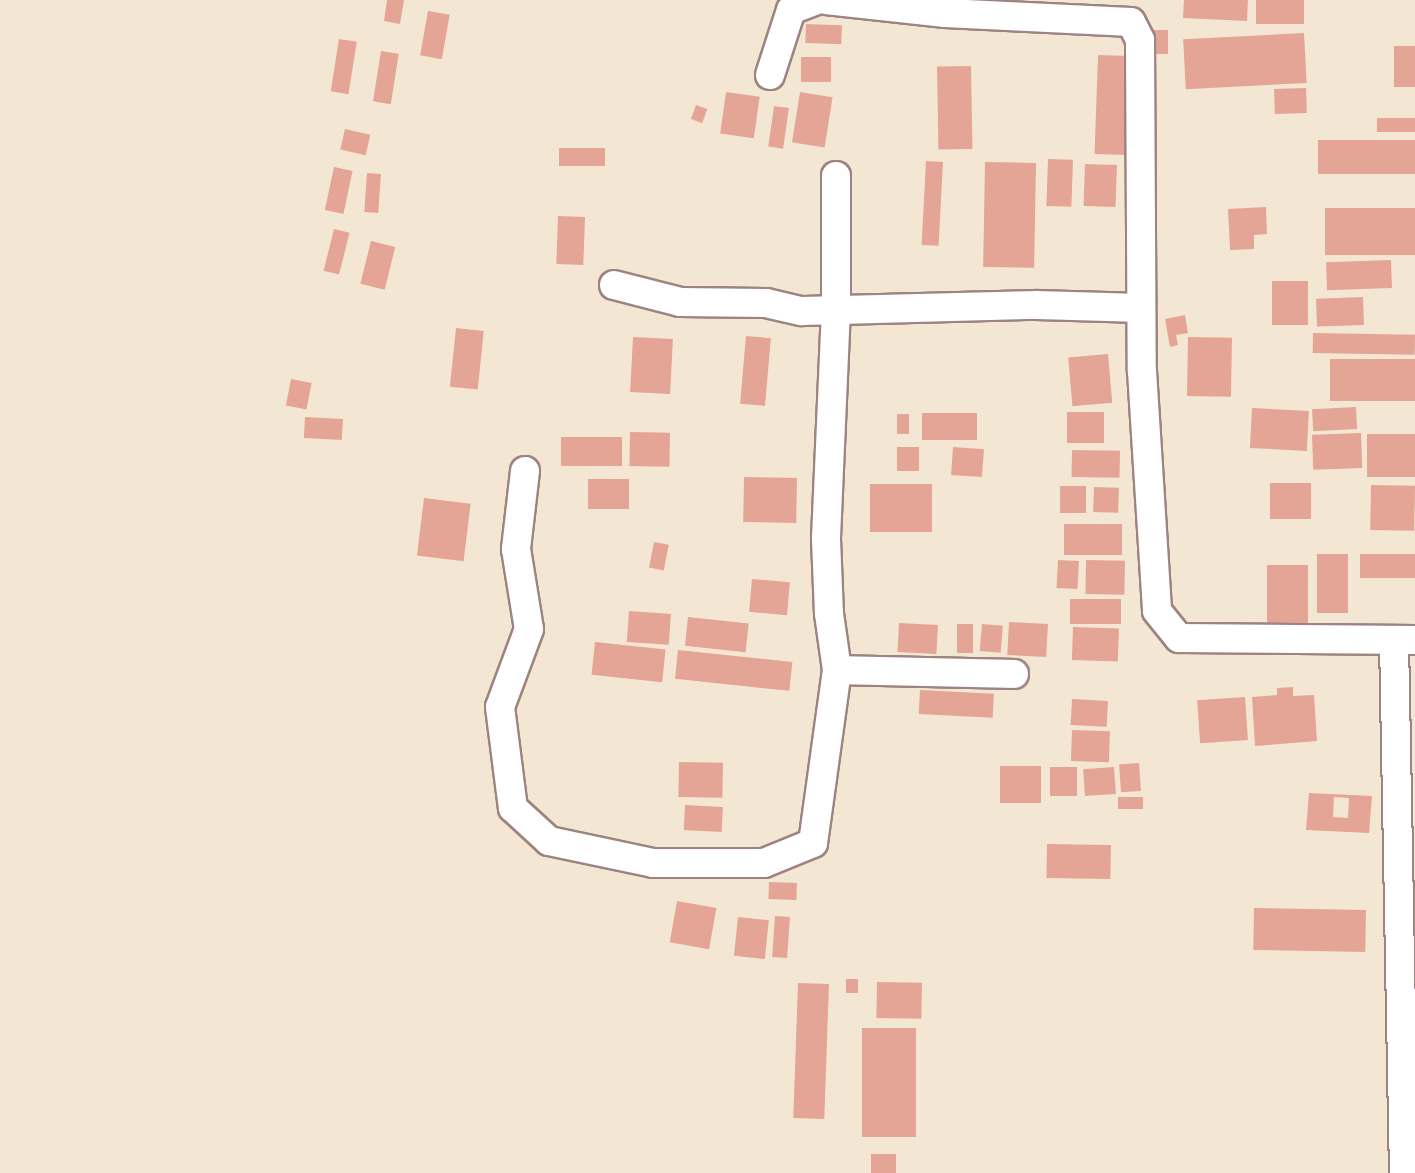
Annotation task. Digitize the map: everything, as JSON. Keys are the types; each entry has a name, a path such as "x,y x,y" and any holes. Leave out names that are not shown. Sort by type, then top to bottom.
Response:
{"street":[{"path":"770,75 791,10 817,0"},
{"path":"826,0 945,13 1131,22 1140,40 1141,308 1157,611 1179,638 1404,640 1404,1173"},
{"path":"525,471 516,549 529,629 500,707 513,808 549,841 653,863 764,863 813,843 837,670 829,614 826,538 836,312 836,176"},
{"path":"614,285 680,302 766,303 836,312 1036,305 1141,308"},
{"path":"837,670 1014,674"}],"building":[{"path":"387,0 404,0 400,24 384,21"},
{"path":"1184,0 1248,0 1247,21 1183,18"},
{"path":"1256,0 1304,0 1304,24 1256,24"},
{"path":"428,11 450,15 442,59 420,55"},
{"path":"806,24 842,25 841,44 805,43"},
{"path":"1152,30 1168,30 1168,54 1152,54"},
{"path":"1304,33 1307,83 1186,89 1183,39"},
{"path":"339,39 357,42 348,94 331,91"},
{"path":"1394,46 1415,46 1415,87 1394,87"},
{"path":"381,51 399,54 391,104 373,101"},
{"path":"1098,55 1130,56 1127,155 1095,154"},
{"path":"801,57 831,57 831,82 801,82"},
{"path":"971,66 972,149 938,150 937,67"},
{"path":"1306,88 1307,113 1275,114 1274,89"},
{"path":"726,92 760,97 754,138 720,134"},
{"path":"800,92 833,97 825,148 792,142"},
{"path":"696,105 707,109 702,123 691,119"},
{"path":"774,106 789,108 783,149 768,147"},
{"path":"1377,118 1415,118 1415,132 1377,132"},
{"path":"345,129 370,135 366,155 340,149"},
{"path":"1318,140 1415,140 1415,174 1318,174"},
{"path":"559,148 605,148 605,166 559,166"},
{"path":"1048,159 1073,160 1071,207 1046,206"},
{"path":"926,161 943,162 939,246 922,245"},
{"path":"985,162 1036,163 1034,268 983,267"},
{"path":"1085,164 1117,165 1116,207 1084,206"},
{"path":"334,167 353,171 343,214 325,210"},
{"path":"367,173 381,174 378,213 364,212"},
{"path":"1266,207 1267,234 1254,235 1254,249 1230,250 1228,209"},
{"path":"1325,208 1415,208 1415,255 1325,255"},
{"path":"558,216 585,217 583,265 556,264"},
{"path":"334,229 350,233 339,275 324,271"},
{"path":"371,241 395,247 385,290 360,284"},
{"path":"1391,260 1392,288 1327,290 1326,262"},
{"path":"1272,281 1308,281 1308,325 1272,325"},
{"path":"1363,297 1364,325 1317,327 1316,299"},
{"path":"1185,315 1188,333 1176,335 1178,345 1170,347 1165,319"},
{"path":"456,328 484,331 478,390 450,387"},
{"path":"1313,333 1415,335 1415,355 1313,353"},
{"path":"746,336 771,338 765,406 740,404"},
{"path":"633,337 673,339 670,394 630,392"},
{"path":"1188,337 1232,338 1231,397 1187,396"},
{"path":"1108,354 1112,403 1072,406 1068,357"},
{"path":"1330,359 1415,359 1415,401 1330,401"},
{"path":"291,379 312,383 306,410 286,406"},
{"path":"1356,407 1357,429 1313,431 1312,409"},
{"path":"1252,408 1309,411 1307,451 1250,448"},
{"path":"1067,412 1104,412 1104,443 1067,443"},
{"path":"922,413 977,413 977,440 922,440"},
{"path":"897,414 909,414 909,434 897,434"},
{"path":"305,417 343,419 342,440 304,438"},
{"path":"630,432 670,433 669,467 629,466"},
{"path":"1361,433 1362,468 1313,470 1312,435"},
{"path":"1367,434 1415,434 1415,477 1367,477"},
{"path":"561,437 622,437 622,466 561,466"},
{"path":"897,447 919,447 919,471 897,471"},
{"path":"953,447 984,449 982,477 951,475"},
{"path":"1072,450 1120,451 1120,478 1072,477"},
{"path":"744,477 797,478 796,523 743,522"},
{"path":"588,479 629,479 629,509 588,509"},
{"path":"1270,483 1311,483 1311,519 1270,519"},
{"path":"870,484 932,484 932,532 870,532"},
{"path":"1371,485 1415,486 1414,531 1370,530"},
{"path":"1060,486 1086,486 1086,513 1060,513"},
{"path":"1094,487 1119,488 1118,513 1093,512"},
{"path":"424,498 471,504 464,561 417,556"},
{"path":"1064,524 1122,524 1122,555 1064,555"},
{"path":"654,542 669,545 664,570 649,568"},
{"path":"1317,554 1348,554 1348,613 1317,613"},
{"path":"1360,554 1415,554 1415,578 1360,578"},
{"path":"1058,560 1079,561 1078,589 1057,588"},
{"path":"1086,560 1125,561 1124,595 1085,594"},
{"path":"1267,565 1308,565 1308,633 1267,633"},
{"path":"752,579 790,582 787,615 749,612"},
{"path":"1070,599 1121,599 1121,624 1070,624"},
{"path":"629,611 671,614 669,645 627,642"},
{"path":"688,617 749,623 746,652 685,646"},
{"path":"1009,622 1048,624 1046,657 1007,655"},
{"path":"899,623 938,625 936,654 897,652"},
{"path":"957,624 973,624 973,653 957,653"},
{"path":"982,624 1003,626 1001,653 980,651"},
{"path":"1073,627 1119,629 1118,662 1072,660"},
{"path":"595,642 666,649 662,682 592,675"},
{"path":"678,650 792,662 789,691 675,679"},
{"path":"1293,687 1293,696 1314,695 1317,741 1255,746 1252,697 1277,695 1277,688"},
{"path":"920,690 994,694 993,718 919,714"},
{"path":"1245,697 1248,740 1200,743 1197,700"},
{"path":"1072,699 1108,701 1107,727 1071,725"},
{"path":"1072,730 1110,731 1109,762 1071,761"},
{"path":"679,762 723,763 722,798 678,797"},
{"path":"1139,763 1141,791 1121,792 1119,764"},
{"path":"1000,766 1041,766 1041,803 1000,803"},
{"path":"1050,767 1077,767 1077,796 1050,796"},
{"path":"1114,767 1116,794 1085,796 1083,769"},
{"path":"1309,793 1372,796 1369,833 1306,830","holes":["1334,797 1349,798 1348,818 1333,817"]},
{"path":"1118,797 1143,797 1143,809 1118,809"},
{"path":"685,805 723,807 722,832 684,830"},
{"path":"1047,844 1111,845 1110,879 1046,878"},
{"path":"769,882 797,883 796,900 768,899"},
{"path":"677,901 716,908 709,949 670,942"},
{"path":"1254,908 1366,910 1365,952 1253,950"},
{"path":"775,916 790,917 787,958 772,957"},
{"path":"738,917 769,920 765,959 734,956"},
{"path":"846,979 858,979 858,993 846,993"},
{"path":"877,982 922,983 921,1019 876,1018"},
{"path":"798,983 829,984 824,1119 793,1118"},
{"path":"862,1028 916,1028 916,1137 862,1137"},
{"path":"871,1154 896,1154 896,1173 871,1173"}]}
